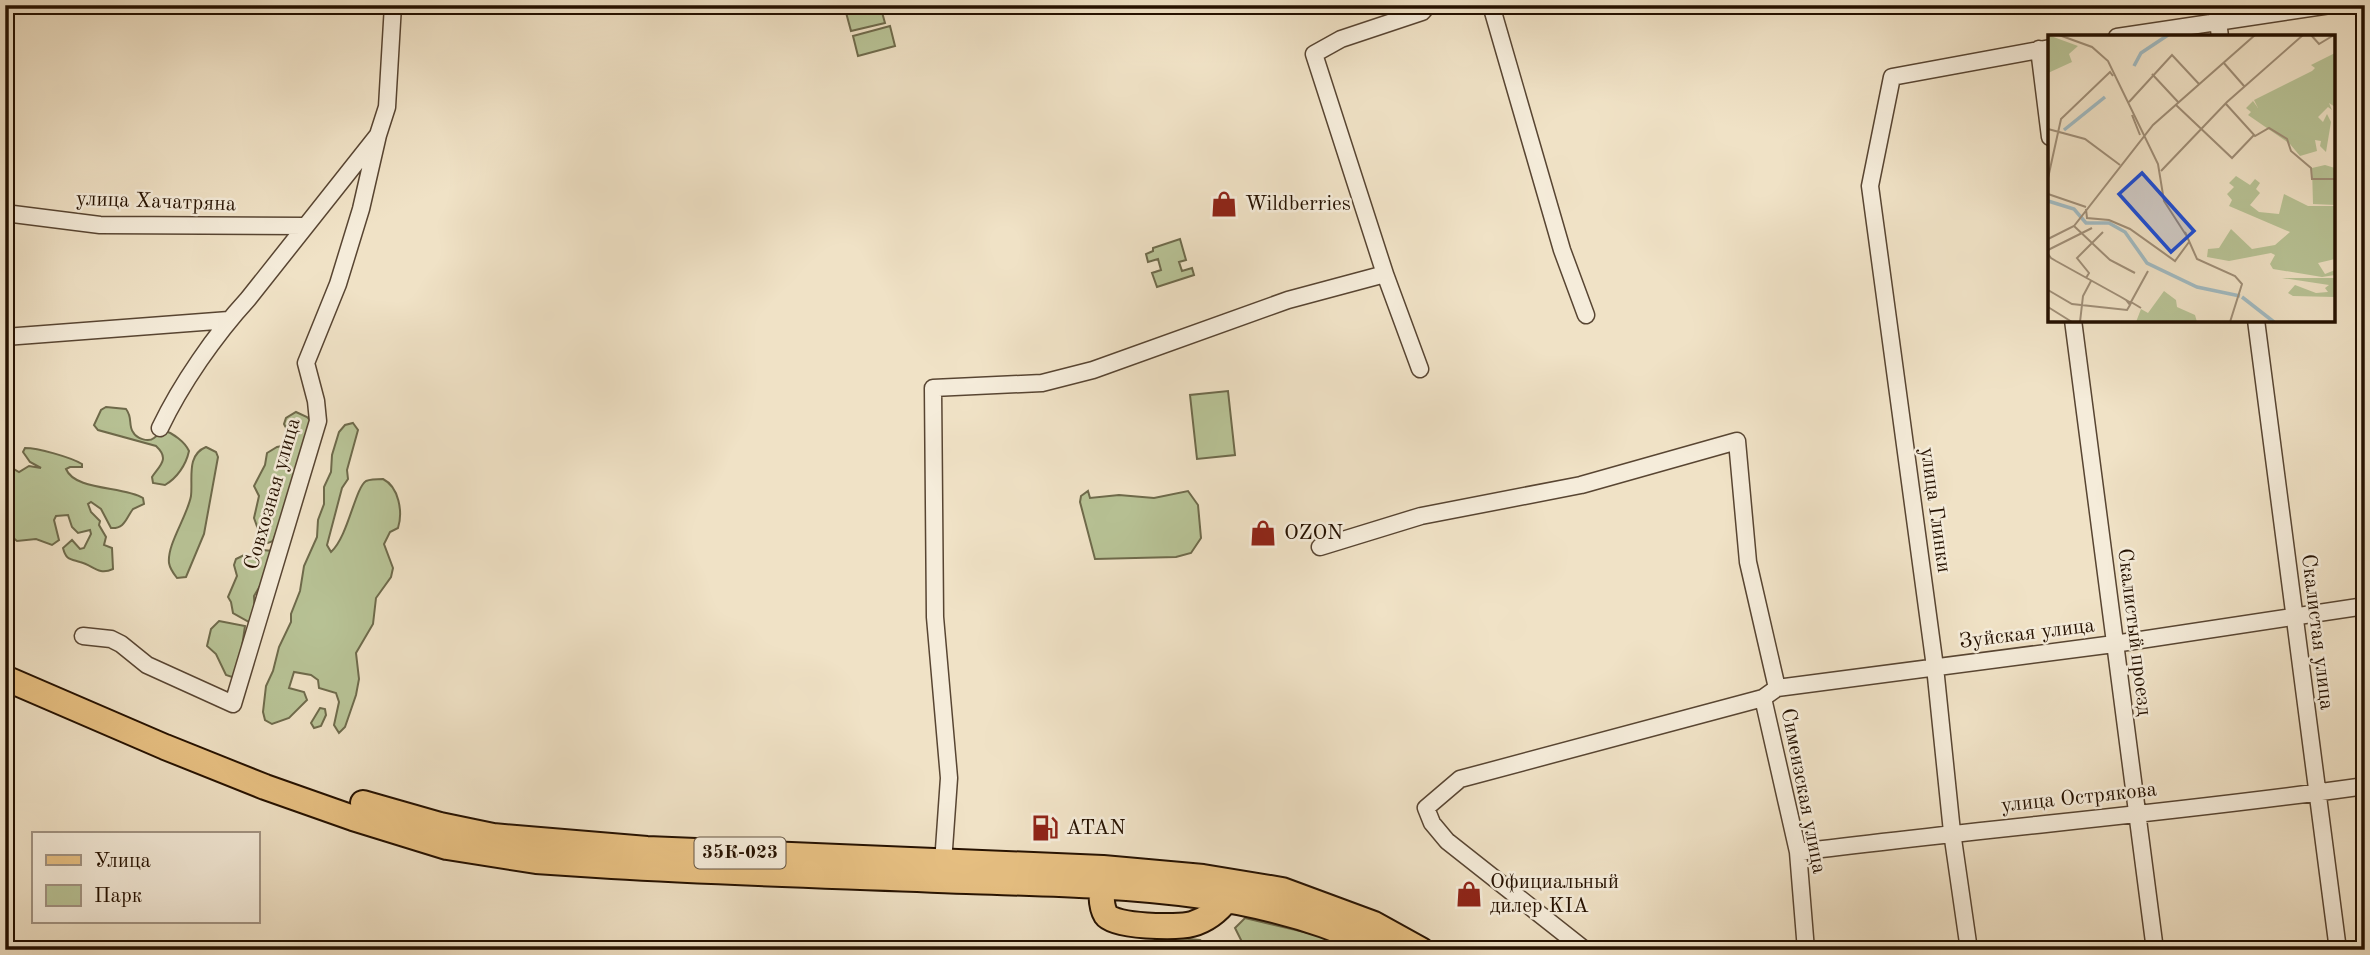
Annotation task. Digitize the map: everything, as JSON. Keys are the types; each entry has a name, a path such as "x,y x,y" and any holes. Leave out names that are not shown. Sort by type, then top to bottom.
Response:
{"main road":[{"name":"35К-023","path":"5,678 265,787 447,847 536,861 612,866 1203,877 1282,890 1374,924 1421,950"},
{"name":"35К-023","path":"66,703 173,733 363,803 428,822 493,836 647,849 943,863 1102,877 1227,899 1317,921 1382,950"},
{"path":"1102,877 1103,908 1106,915 1119,923 1178,927 1192,924 1220,909 1227,899"}],"street":[{"name":"Совхозная улица","path":"83,636 111,639 147,664 233,704 318,421 306,363 338,284 361,209 387,107 393,5"},
{"path":"1420,369 1385,274 1314,54 1341,39 1422,12 1428,5"},
{"path":"1491,5 1562,250 1587,315"},
{"path":"2130,35 2330,5"},
{"path":"2044,48 2048,107"},
{"name":"улица Глинки","path":"1969,950 1952,832 1935,667 1870,186 1892,77 2044,48"},
{"name":"Совхозная улица","path":"160,428 171,405 229,320 378,135"},
{"name":"улица Хачатряна","path":"5,213 100,225 305,226"},
{"path":"943,863 948,779 935,617 933,388 1042,383 1093,370 1288,300 1385,274"},
{"path":"5,337 229,320"},
{"name":"Скалистый проезд","path":"2073,322 2155,950"},
{"name":"Скалистая улица","path":"2256,322 2338,950"},
{"name":"Симеизская улица","path":"1320,547 1421,516 1581,485 1737,441 1748,562 1777,688 1763,698 1798,852 1806,950"},
{"name":"Зуйская улица","path":"1777,688 2114,644 2365,606"},
{"path":"1585,950 1447,841 1432,823 1426,808 1460,779 1763,698"},
{"name":"улица Острякова","path":"1798,852 2365,786"}],"green space":[{"path":"844,5 880,5 885,23 851,31"},
{"path":"890,26 895,46 858,56 853,36"},
{"path":"1180,239 1186,260 1179,262 1182,271 1192,268 1194,275 1157,287 1152,273 1161,270 1158,259 1148,262 1146,254 1153,251 1153,248"},
{"path":"1228,391 1235,455 1197,459 1190,395"},
{"path":"106,407 126,409 132,429 139,438 151,439 163,430 185,444 189,451 188,456 173,479 165,485 153,483 152,477 163,458 156,446 98,430 94,425 101,410"},
{"path":"296,412 315,425 273,541 268,543 262,540 254,518 259,496 254,486 265,465 267,453 288,445 290,437 284,424 286,418"},
{"path":"353,423 358,430 347,470 348,479 342,488 327,545 331,552 337,545 362,485 368,480 383,479 393,488 400,508 398,528 390,532 384,544 393,568 391,577 376,598 373,624 356,653 359,679 345,727 339,733 334,725 339,702 336,693 319,688 318,680 311,675 294,672 289,688 304,692 307,700 289,718 272,724 265,720 263,712 266,686 291,622 304,566 317,537 318,520 324,504 324,487 331,472 332,455 339,432 345,425"},
{"path":"206,447 216,452 218,457 204,534 186,577 177,578 170,567 169,556 191,496 193,462"},
{"path":"25,448 54,453 82,464 82,467 66,469 79,481 143,498 144,504 133,509 125,522 116,528 111,528 101,509 91,502 88,504 91,512 100,521 99,525 106,537 104,545 112,548 113,569 99,571 67,557 63,548 72,540 80,549 84,548 91,534 90,530 78,533 72,527 68,515 56,516 54,520 59,540 52,545 36,539 17,541 5,531 5,464 19,472 29,466 41,468 30,462 23,452"},
{"path":"1088,491 1090,498 1119,495 1154,498 1188,491 1198,505 1201,538 1191,553 1176,557 1095,559 1080,502 1081,496"},
{"path":"262,550 273,551 263,581 254,596 255,623 233,613 228,597 237,576 234,565 236,559 246,554 252,556"},
{"path":"219,621 245,626 238,675 232,677 226,675 216,654 207,646 211,629"},
{"path":"320,708 325,709 326,715 321,726 314,728 311,723"},
{"path":"1245,918 1317,935 1356,950 1246,950 1235,928"},
{"path":"1155,936 1200,940 1214,950 1154,950"}],"place":[{"name":"Wildberries","path":"1224,204"},
{"name":"OZON","path":"1263,533"},
{"name":"ATAN","path":"1045,828"},
{"name":"Официальный дилер KIA","path":"1469,894"}]}
